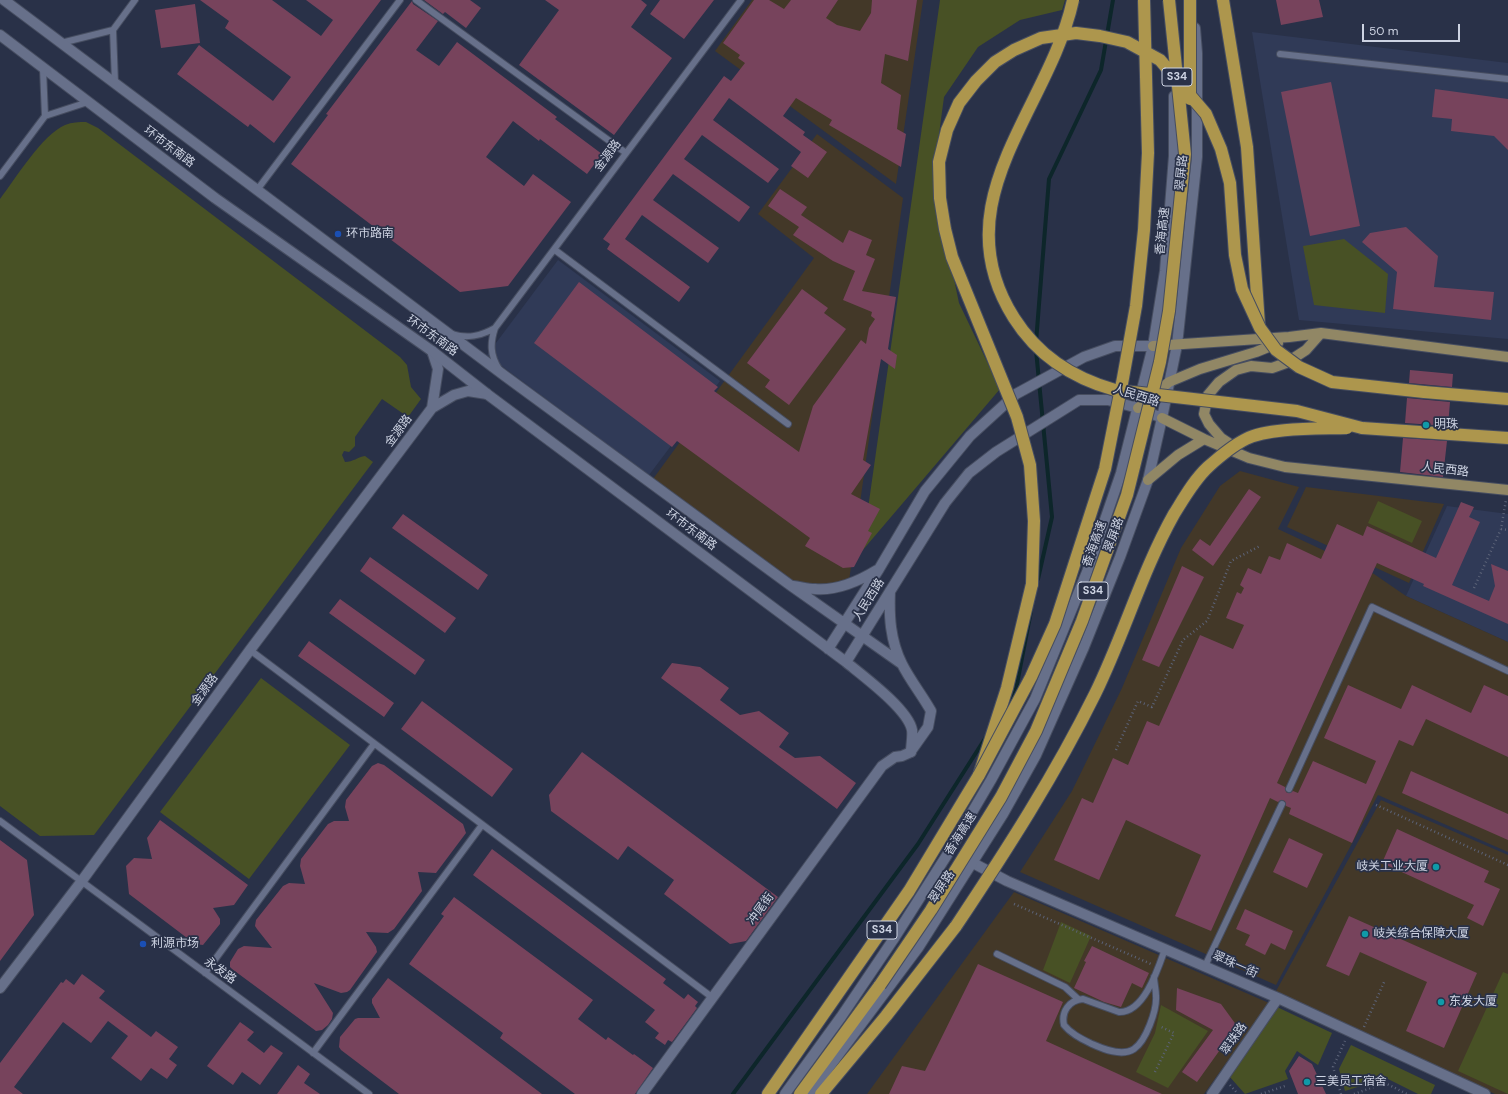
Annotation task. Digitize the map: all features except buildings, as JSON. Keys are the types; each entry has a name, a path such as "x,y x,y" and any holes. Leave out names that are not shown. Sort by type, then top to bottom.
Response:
{"highway":[{"path":"1073,0 1058,48 1008,151 998,178 991,207 988,236 989,258 995,280 1008,309 1020,328 1032,344 1051,361 1092,384 1115,390 1297,411 1362,428"},
{"name":"香海高速","path":"768,1094 909,891 979,775 1032,677 1054,624 1105,469 1136,306 1144,230 1148,153 1144,0"},
{"name":"香海高速","path":"800,1094 885,979 931,910 997,804 1036,731 1061,672 1108,550 1127,495 1160,362 1169,311 1185,154 1170,0"},
{"path":"1185,154 1191,87 1190,0"},
{"path":"1223,0 1247,147 1260,328"},
{"path":"979,775 1007,688 1032,584 1034,521 1030,465 1017,417 952,257 945,229 940,198 939,162 947,130 959,103 976,81 995,62 1014,50 1041,38 1076,33 1100,36 1127,42 1160,60 1206,114 1221,149 1230,183 1235,255 1242,289 1260,328 1276,350 1299,367 1332,382 1508,399"},
{"path":"821,1094 886,1016 956,926 1008,848 1053,775 1096,693 1159,541 1181,503 1207,468 1246,439 1273,432 1307,429 1362,428 1508,438"}],"main road":[{"name":"环市东南路","path":"4,0 505,376 790,585 902,664"},
{"name":"翠屏路","path":"785,1094 893,940 947,855 991,780 1035,699 1087,572 1121,473 1138,408 1153,346 1165,271 1174,156 1174,43 1170,0"},
{"name":"翠屏路","path":"809,1094 918,948 1003,814 1036,755 1084,647 1120,557 1148,480 1176,345 1197,157 1197,53 1193,0"},
{"name":"环市东南路","path":"0,35 215,198 432,351 487,394 846,662 896,705 906,716 912,730 911,752"},
{"name":"人民西路","path":"828,649 879,570 925,491 970,436 1016,394 1084,357 1115,346 1176,345 1289,337 1321,333 1508,357"},
{"path":"1249,458 1221,438 1208,424 1204,414 1208,395 1219,382 1236,370 1251,366 1272,368 1286,363 1306,350 1321,333"},
{"path":"1138,408 1169,382 1200,369 1276,344 1289,337"},
{"path":"432,351 438,369 432,408"},
{"path":"432,408 454,395 468,391 487,394"},
{"name":"人民西路","path":"846,662 945,503 969,473 996,452 1079,400 1108,400 1138,408 1249,458 1285,467 1508,490"},
{"name":"金源路","path":"0,988 81,882 250,650 432,408"},
{"path":"1148,480 1178,455 1204,439"},
{"path":"790,585 816,590 841,587 861,580 879,570"},
{"path":"890,591 889,613 895,648 902,664 931,711 928,727 911,752"},
{"name":"冲尾街","path":"642,1094 882,766 892,759 911,752"},
{"name":"翠珠一街","path":"973,863 1007,881 1278,998 1485,1094"},
{"name":"翠珠路","path":"1212,1094 1278,998"}],"lane":[{"path":"115,83 113,30 135,0"},
{"path":"257,190 400,0"},
{"path":"416,0 626,153"},
{"name":"金源路","path":"495,328 741,0"},
{"path":"61,43 113,30"},
{"path":"1280,54 1508,79"},
{"path":"43,69 45,116"},
{"path":"0,176 45,116 88,102"},
{"path":"555,250 788,424"},
{"path":"446,332 472,337 495,328"},
{"path":"495,328 491,343 492,352 496,365 505,376"},
{"path":"1289,789 1372,607 1508,671"},
{"path":"250,650 713,998"},
{"path":"204,973 374,744"},
{"path":"1205,966 1282,804"},
{"name":"永发路","path":"0,821 369,1094"},
{"path":"313,1053 482,825"},
{"path":"997,954 1065,987 1078,999 1082,999 1119,1012 1124,1012 1129,1010 1142,998 1150,986 1165,949"},
{"path":"1078,999 1068,1005 1065,1010 1063,1019 1064,1025 1067,1029 1086,1041 1104,1049 1124,1052 1134,1049 1151,1022 1156,997 1154,977"}],"path":[{"path":"1474,588 1501,529 1508,490"},
{"path":"1501,529 1508,530"},
{"path":"1116,750 1138,701 1152,707 1183,640 1207,621 1231,561 1260,546"},
{"path":"1376,805 1508,865"},
{"path":"1014,904 1158,967"},
{"path":"1360,1036 1385,980"},
{"path":"1151,1022 1174,1033 1155,1072"},
{"path":"1342,1094 1333,1067 1350,1032"},
{"path":"1354,1094 1385,1083 1407,1094"},
{"path":"1261,1094 1285,1086"}],"shaded area":[{"path":"752,0 923,0 896,184 715,51"},
{"path":"1252,32 1508,63 1508,339 1299,320"},
{"path":"817,134 903,198 849,581 800,588 653,479 814,258 758,214"},
{"path":"558,260 720,381 649,475 487,355"},
{"path":"1240,471 1299,487 1278,529 1374,574 1406,596 1508,642 1508,852 1378,795 1276,985 1020,872 1072,791 1122,688 1181,548 1220,486"},
{"path":"1306,487 1444,504 1409,583 1287,527"},
{"path":"1447,506 1508,514 1508,642 1406,596"},
{"path":"1381,800 1508,855 1508,1094 1495,1094 1275,993"},
{"path":"1014,892 1269,1003 1204,1094 867,1094"}],"green space":[{"path":"940,0 1065,0 1062,10 1020,20 978,47 944,97 933,179 959,303 1000,389 862,551"},
{"path":"86,122 98,128 400,357 407,365 411,387 421,399 408,417 382,399 355,437 355,446 349,452 344,451 342,455 345,462 365,456 373,462 94,835 40,836 0,806 0,199 30,158 47,138 56,130 65,125"},
{"path":"1344,239 1388,274 1385,313 1314,305 1303,246"},
{"path":"1378,501 1422,521 1412,543 1368,523"},
{"path":"261,678 350,745 249,879 160,812"},
{"path":"1061,922 1091,936 1070,983 1043,970"},
{"path":"1503,972 1508,974 1508,1094 1458,1071"},
{"path":"1161,1005 1208,1031 1168,1088 1136,1072 1155,1033"},
{"path":"1277,1007 1332,1033 1318,1065 1297,1051 1285,1071 1288,1079 1245,1094 1229,1076"},
{"path":"1351,1045 1435,1085 1431,1094 1418,1094 1386,1078 1345,1091 1339,1069"}],"waterway":[{"path":"1036,342 1049,179 1101,70 1113,0"},
{"path":"1036,350 1052,517 1038,579"},
{"path":"1007,704 1016,689 1031,611"},
{"path":"733,1094 918,844 986,737"}],"place":[{"name":"环市路南","path":"338,234"},
{"name":"明珠","path":"1426,425"},
{"name":"岐关工业大厦","path":"1436,867"},
{"name":"岐关综合保障大厦","path":"1365,934"},
{"name":"利源市场","path":"143,944"},
{"name":"东发大厦","path":"1441,1002"},
{"name":"三美员工宿舍","path":"1307,1082"}]}
